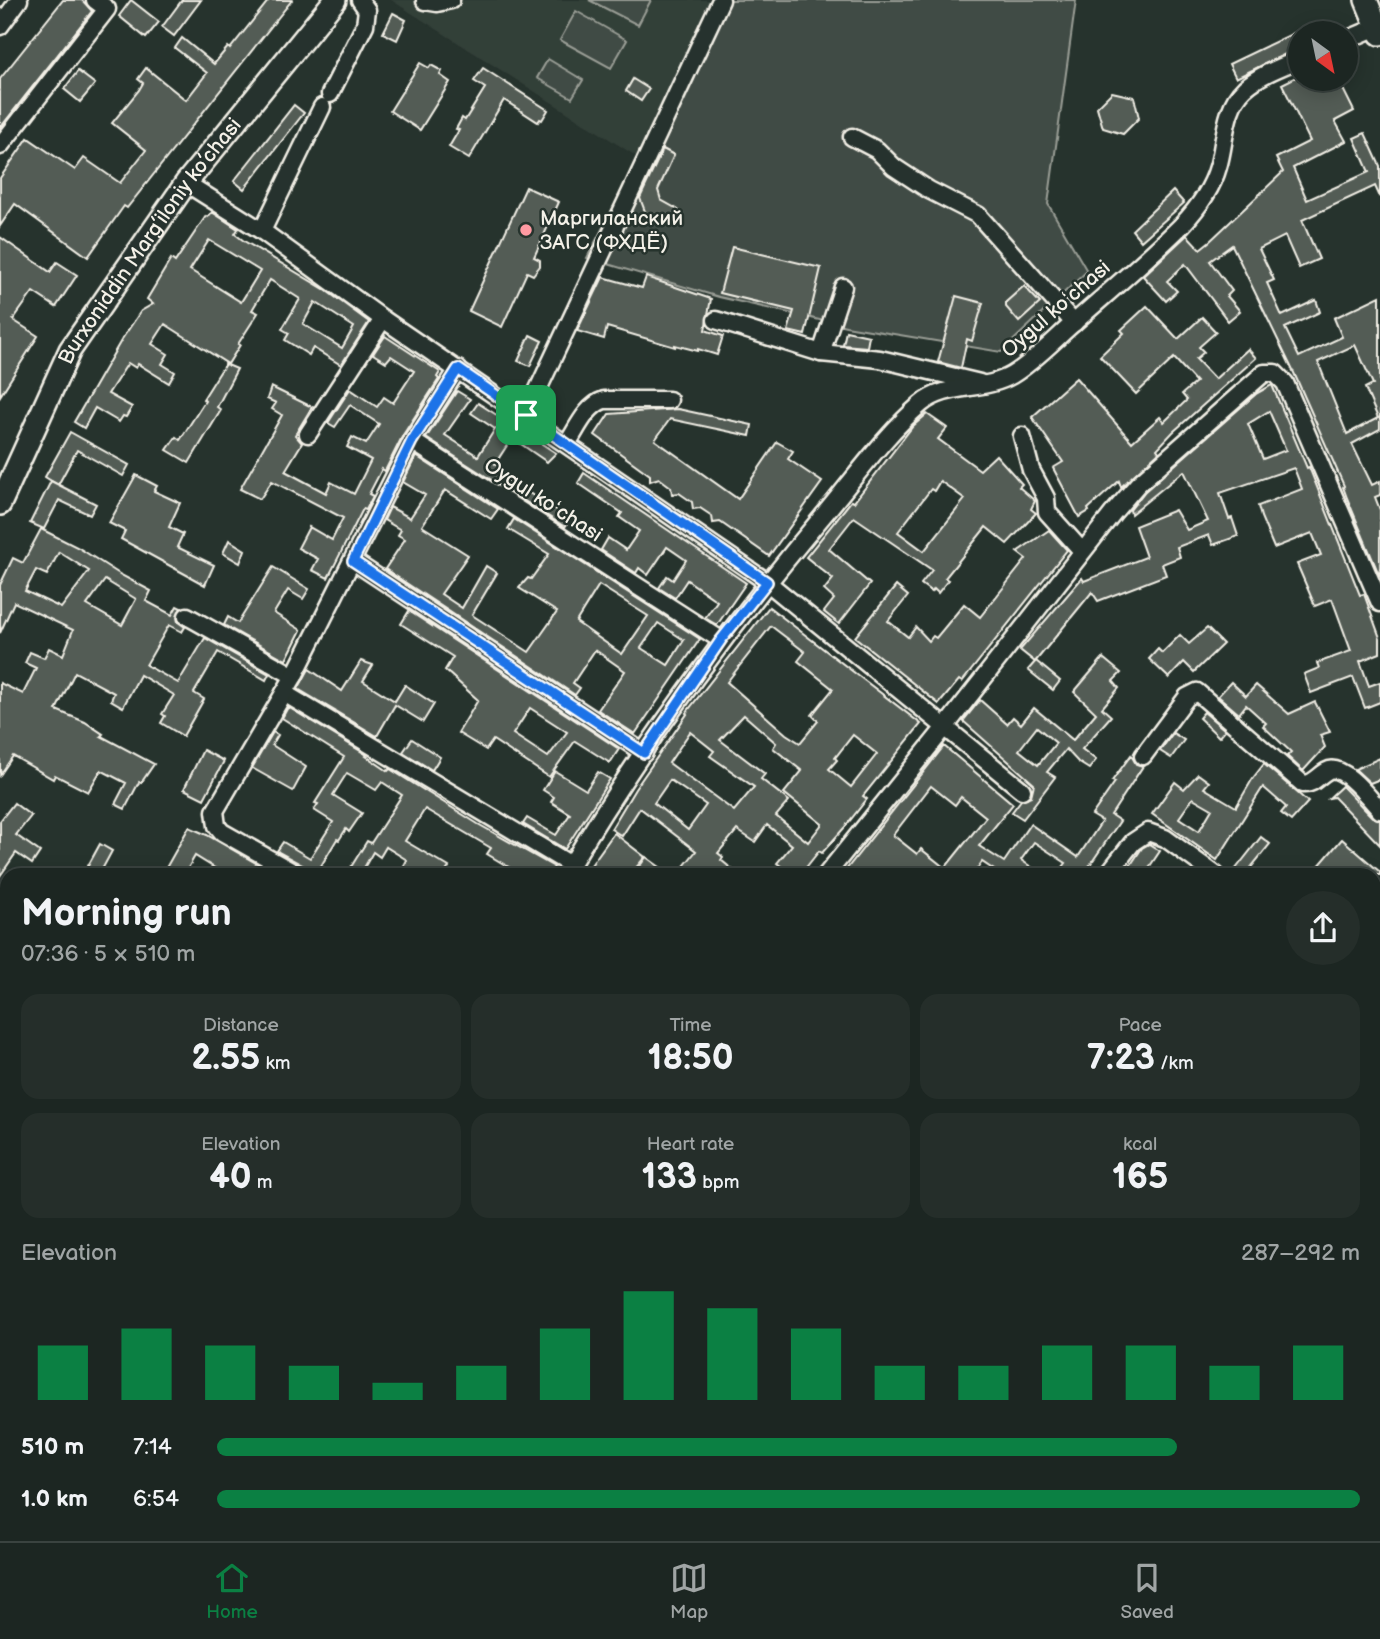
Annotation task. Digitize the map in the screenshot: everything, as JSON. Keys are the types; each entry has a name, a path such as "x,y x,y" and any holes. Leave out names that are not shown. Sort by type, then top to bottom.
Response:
{"main road":[{"name":"Burxoniddin Marg’iloniy ko’chasi","path":"0,504 70,350 186,183 335,0"},
{"path":"1366,0 1378,31"}],"street":[{"path":"0,26 19,0"},
{"path":"262,232 365,25 367,10 360,0"},
{"path":"425,1 437,3 451,0"},
{"path":"526,415 721,0"},
{"path":"0,146 105,3"},
{"path":"1358,37 1378,31"},
{"name":"Oygul koʻchasi","path":"569,868 721,640 900,425 931,397 946,391 989,385 1022,369 1160,247 1198,206 1218,169 1229,113 1244,89 1268,73 1288,64"},
{"path":"852,136 877,150 894,167 929,190 978,215 1074,323"},
{"path":"186,183 262,232 383,319 767,582 1022,790"},
{"path":"821,353 843,286"},
{"path":"309,434 383,319"},
{"path":"716,320 821,353 880,359 989,385"},
{"path":"925,368 935,380 931,397"},
{"path":"286,868 222,832 214,818 218,802 285,693 412,441 458,369"},
{"path":"832,868 1138,484 1257,377 1275,373 1284,383 1380,603"},
{"path":"567,444 592,406 598,402 669,400"},
{"path":"1022,436 1031,470 1046,498 1047,512 1082,551"},
{"name":"Oygul koʻchasi","path":"412,441 721,640"},
{"path":"353,561 644,753"},
{"path":"187,617 294,676"},
{"path":"1143,756 1187,697 1197,692 1303,784 1309,785 1328,770 1337,769 1348,776 1380,810"},
{"name":"Oygul koʻchasi","path":"285,693 565,868"},
{"path":"1113,868 1133,842 1147,832 1165,838 1206,868"}],"shaded area":[{"path":"391,0 715,0 639,158"},
{"path":"589,0 651,0 638,25"},
{"path":"715,0 1076,0 1048,204 1087,271 1001,352 846,326 719,297 587,258 639,158"},
{"path":"576,11 627,40 611,68 560,40"},
{"path":"548,59 583,80 572,98 537,78"}],"building":[{"path":"63,0 82,0 92,11 0,128 0,79"},
{"path":"131,0 159,22 146,38 119,16"},
{"path":"182,0 201,0 174,36 162,27"},
{"path":"269,0 292,0 127,208 124,206 88,257 15,204 0,226 0,178 28,138 75,170 84,158 120,183 146,150 112,123 139,90 143,83 138,79 146,68 186,100 207,73 175,48 182,38 214,64 228,47 230,49"},
{"path":"393,13 406,20 397,40 383,33"},
{"path":"1288,36 1288,53 1236,78 1229,64"},
{"path":"420,63 442,71 440,75 450,82 420,130 390,111"},
{"path":"483,68 548,110 538,122 504,100 469,159 449,147 459,130 456,129 462,118 465,120 485,88 474,81"},
{"path":"78,71 95,84 80,102 64,89"},
{"path":"633,79 649,89 641,101 626,91"},
{"path":"1288,81 1288,91 1344,91 1354,111 1335,121 1346,141 1293,168 1307,200 1369,172 1354,138 1365,133 1380,166 1380,197 1375,186 1302,220 1319,259 1299,268 1285,236 1259,249 1274,280 1267,283 1282,316 1316,300 1320,312 1285,328 1299,357 1342,337 1334,318 1380,296 1380,429 1352,444 1372,485 1380,481 1380,495 1375,497 1380,510 1380,577 1344,486 1294,373 1232,245 1210,261 1232,291 1227,296 1240,311 1228,321 1185,264 1167,281 1177,291 1166,301 1143,276 1187,235 1200,249 1210,241 1283,172 1276,158 1310,141 1282,84","holes":["1355,345 1373,384 1365,388 1378,418 1347,434 1318,362"]},
{"path":"1112,92 1134,97 1139,118 1123,134 1103,128 1097,107"},
{"path":"294,105 304,113 244,189 234,181"},
{"path":"663,149 674,155 658,190 661,200 681,213 681,220 672,226 646,214 640,198"},
{"name":"Маргиланский ЗАГС (ФХДЁ)","path":"526,187 559,202 534,257 540,260 540,266 533,275 527,272 502,327 469,311"},
{"path":"1173,191 1184,203 1141,241 1132,230"},
{"path":"212,212 238,229 235,234 244,241 324,289 369,322 341,365 313,348 309,355 285,340 289,333 282,329 300,299 270,280 252,310 258,313 228,364 165,324 152,344 168,354 162,364 175,372 169,383 138,364 136,368 128,363 108,394 132,407 126,417 123,416 119,422 95,408 84,428 74,422 122,339 141,311 153,304 147,299 171,259 175,262 206,216","holes":["209,240 260,271 241,302 190,270","315,302 354,327 342,348 303,324"]},
{"path":"0,237 50,272 57,262 77,275 56,307 33,292 13,320 38,336 0,396"},
{"path":"732,247 821,268 805,335 788,331 794,311 720,293"},
{"path":"603,277 642,288 646,277 711,299 705,330 723,336 717,355 698,349 675,347 607,327 604,339 577,331"},
{"path":"1024,286 1040,303 1019,322 1006,307 1006,302"},
{"path":"956,296 983,303 972,341 967,339 961,368 938,362"},
{"path":"1147,306 1178,339 1202,317 1216,332 1199,347 1204,352 1196,359 1215,379 1248,349 1256,358 1173,432 1157,449 1159,452 1121,487 1119,481 1088,509 1089,511 1079,517 1053,468 1063,462 1032,417 1076,378 1132,442 1160,417 1164,422 1187,400 1182,394 1196,382 1174,358 1136,394 1100,356 1124,333 1121,330"},
{"path":"846,331 869,336 867,347 843,345"},
{"path":"530,335 542,341 530,366 518,361"},
{"path":"385,336 440,372 437,377 439,379 403,435 385,471 382,469 369,494 373,496 366,510 363,509 328,578 312,570 318,559 298,548 309,527 332,540 343,518 272,481 260,499 240,489 282,415 272,409 276,403 267,399 271,387 312,407 295,435 302,443 285,471 326,493 331,482 354,494 371,460 347,447 352,437 366,444 379,424 350,405 335,427 328,423 350,389 377,407 384,397 393,403 414,371 391,356 386,362 373,354"},
{"path":"225,364 237,369 217,407 221,410 189,463 167,450 176,437 180,440"},
{"path":"1272,385 1307,468 1309,467 1360,595 1364,594 1380,638 1380,653 1360,661 1369,686 1380,682 1380,702 1365,708 1353,677 1311,693 1304,674 1319,668 1317,663 1351,651 1332,599 1315,606 1297,564 1321,555 1312,533 1274,548 1261,517 1258,506 1302,489 1294,468 1220,493 1238,536 1213,545 1209,535 1177,547 1180,557 1162,564 1166,575 1098,601 1092,592 1035,662 1020,650 1082,578 1084,581 1146,557 1135,526 1175,510 1187,530 1208,521 1184,471 1131,514 1130,510 1145,491 1256,394","holes":["1269,411 1286,450 1263,459 1248,424"]},
{"path":"457,391 470,399 445,435 478,456 495,429 471,413 478,403 556,453 547,462 512,438 495,464 502,469 498,474 570,518 565,527 426,438"},
{"path":"678,409 752,425 750,436 670,419 655,440 738,499 777,442 793,451 788,459 822,482 769,556 720,522 713,523 712,516 700,508 693,509 692,502 679,493 672,494 671,487 659,478 650,481 650,475 595,435 609,414"},
{"path":"927,414 947,428 938,439 980,470 996,455 1022,484 1019,487 1035,501 1031,509 1036,513 1007,544 986,527 945,578 948,580 938,593 921,584 932,570 854,517 829,549 870,584 839,624 824,612 834,599 824,590 833,579 806,557 851,501 854,502 913,426","holes":["940,481 965,499 924,551 898,532"]},
{"path":"70,432 129,465 123,476 77,450 58,485 45,477"},
{"path":"416,456 498,509 491,519 445,490 422,526 468,555 441,594 462,608 486,566 497,573 472,615 529,652 557,612 519,588 528,578 531,579 549,554 508,529 514,519 700,639 635,734 598,710 625,671 595,650 573,683 580,688 575,695 385,569 405,539 398,535 401,530 384,520 390,507 410,518 425,495 403,482","holes":["599,585 648,616 622,654 576,622","658,623 684,640 668,665 641,648"]},
{"path":"584,473 746,583 717,625 705,618 717,601 687,580 675,598 659,588 667,576 673,580 686,560 667,547 648,575 639,568 636,573 601,550 608,538 626,550 639,531 619,517 622,513 578,483"},
{"path":"136,475 157,486 154,491 180,503 169,527 183,534 177,547 214,565 205,585 121,539 125,531 109,523"},
{"path":"51,481 96,504 90,515 59,500 44,529 30,523"},
{"path":"41,529 79,548 151,591 146,601 172,615 177,606 181,608 177,617 178,622 185,627 182,632 169,625 146,665 178,683 205,638 269,674 266,680 218,652 194,693 204,699 183,736 161,723 165,716 162,714 174,695 140,675 123,707 111,700 114,693 75,672 56,710 85,722 103,734 101,736 154,764 141,783 139,782 125,809 115,804 126,783 101,770 88,792 55,775 53,779 13,756 0,775 0,683 23,694 36,668 25,663 30,652 44,658 49,648 63,655 73,630 14,602 0,633 0,585 13,558 23,563","holes":["59,552 89,571 61,608 25,591 36,570 47,575","105,580 136,599 122,625 87,605"]},
{"path":"1049,530 1067,550 962,682 959,680 939,704 855,637 896,586 908,596 888,621 908,637 916,627 929,641 933,636 936,638 964,604 980,617 1026,559 1017,552"},
{"path":"229,540 245,550 240,563 223,553"},
{"path":"273,567 309,589 303,599 288,590 274,613 301,630 286,660 224,625 228,617 238,623"},
{"path":"769,607 921,724 863,796 867,799 844,828 806,868 783,868 777,863 792,845 767,825 755,842 737,830 718,853 723,857 721,860 731,868 683,868 696,851 640,808 622,836 611,829 687,714","holes":["771,626 805,652 798,661 833,689 812,715 818,721 800,743 727,682","744,715 776,743 773,748 802,771 784,793 822,824 808,842 776,816 789,801 761,779 765,774 720,740","690,732 714,751 710,756 754,787 734,811 669,763","853,735 877,754 851,787 829,769","670,780 706,805 688,830 654,803"]},
{"path":"409,611 619,749 610,763 575,741 549,777 493,740 486,750 458,733 478,700 445,670 453,657 401,624","holes":["530,708 567,732 548,757 513,734"]},
{"path":"1207,628 1223,644 1194,672 1184,662 1169,678 1149,659 1158,649 1162,653 1180,635 1189,644"},
{"path":"1103,658 1121,673 1113,681 1119,688 1102,708 1111,716 1082,749 1096,760 1089,769 1066,749 1047,772 1055,777 1023,819 1012,812 1021,800 1031,796 1034,784 963,721 980,700 1007,724 1013,717 1021,724 1034,708 1073,740 1096,713 1074,692","holes":["1037,727 1056,743 1038,765 1019,750"]},
{"path":"361,661 373,665 363,681 395,701 405,685 434,704 423,722 395,705 377,736 298,689 309,669 342,691"},
{"path":"1036,661 1060,681 1053,690 1028,670"},
{"path":"1231,682 1246,696 1256,685 1289,714 1315,702 1330,732 1320,735 1325,747 1303,771 1287,756 1291,752 1263,726 1266,723 1246,705 1239,714 1218,696"},
{"path":"288,707 367,755 388,771 390,769 554,867 510,868 487,854 491,848 425,809 405,841 448,868 403,868 407,860 386,847 380,857 373,852 364,868 350,868 367,841 371,843 402,795 382,782 376,790 347,773 333,795 362,813 349,832 346,829 339,840 337,839 321,866 324,868 305,868 277,851 283,842 310,858 333,822 314,810 318,804 315,803 344,757 282,718"},
{"path":"1204,712 1225,730 1219,737 1199,718"},
{"path":"273,732 278,735 272,745 306,767 293,791 252,768"},
{"path":"1173,733 1184,740 1171,758 1160,751"},
{"path":"412,739 440,757 432,770 403,752"},
{"path":"944,746 1013,804 979,846 1004,862 1030,824 1078,857 1102,821 1092,815 1115,782 1112,781 1131,755 1136,764 1143,766 1111,815 1120,821 1088,868 1062,868 1066,863 1034,842 1021,860 1033,868 991,868 982,862 978,868 945,868 848,868","holes":["931,786 955,805 961,797 986,817 945,868 921,849 917,854 893,835"]},
{"path":"203,750 224,761 204,799 184,789"},
{"path":"1380,758 1380,779 1370,783 1355,769"},
{"path":"1264,764 1308,802 1291,821 1281,813 1286,807 1263,787 1217,860 1152,814 1175,782 1184,789 1198,774 1209,782 1204,788 1236,807","holes":["1193,798 1212,809 1199,831 1179,818"]},
{"path":"555,771 586,790 598,772 610,779 565,849 523,824 527,818 556,835 570,814 551,802 554,797 543,790"},
{"path":"1342,786 1372,817 1380,820 1380,845 1334,797 1329,798"},
{"path":"14,803 31,816 16,835 40,852 32,864 16,853 6,868 0,868 0,821"},
{"path":"189,827 265,868 215,868 195,856 188,868 166,868"},
{"path":"614,833 645,857 636,868 589,868"},
{"path":"1261,837 1270,844 1251,868 1237,868"},
{"path":"1342,839 1375,868 1317,868"},
{"path":"100,844 112,851 103,868 87,868"},
{"path":"1149,844 1160,851 1149,868 1129,868 1142,848"},
{"path":"646,857 661,868 643,868 640,866"}],"place":[{"name":"Маргиланский ЗАГС (ФХДЁ)","path":"526,230"}],"route":[{"path":"458,369 526,415 767,582 721,640 644,753 353,561 412,441 458,369"}]}
